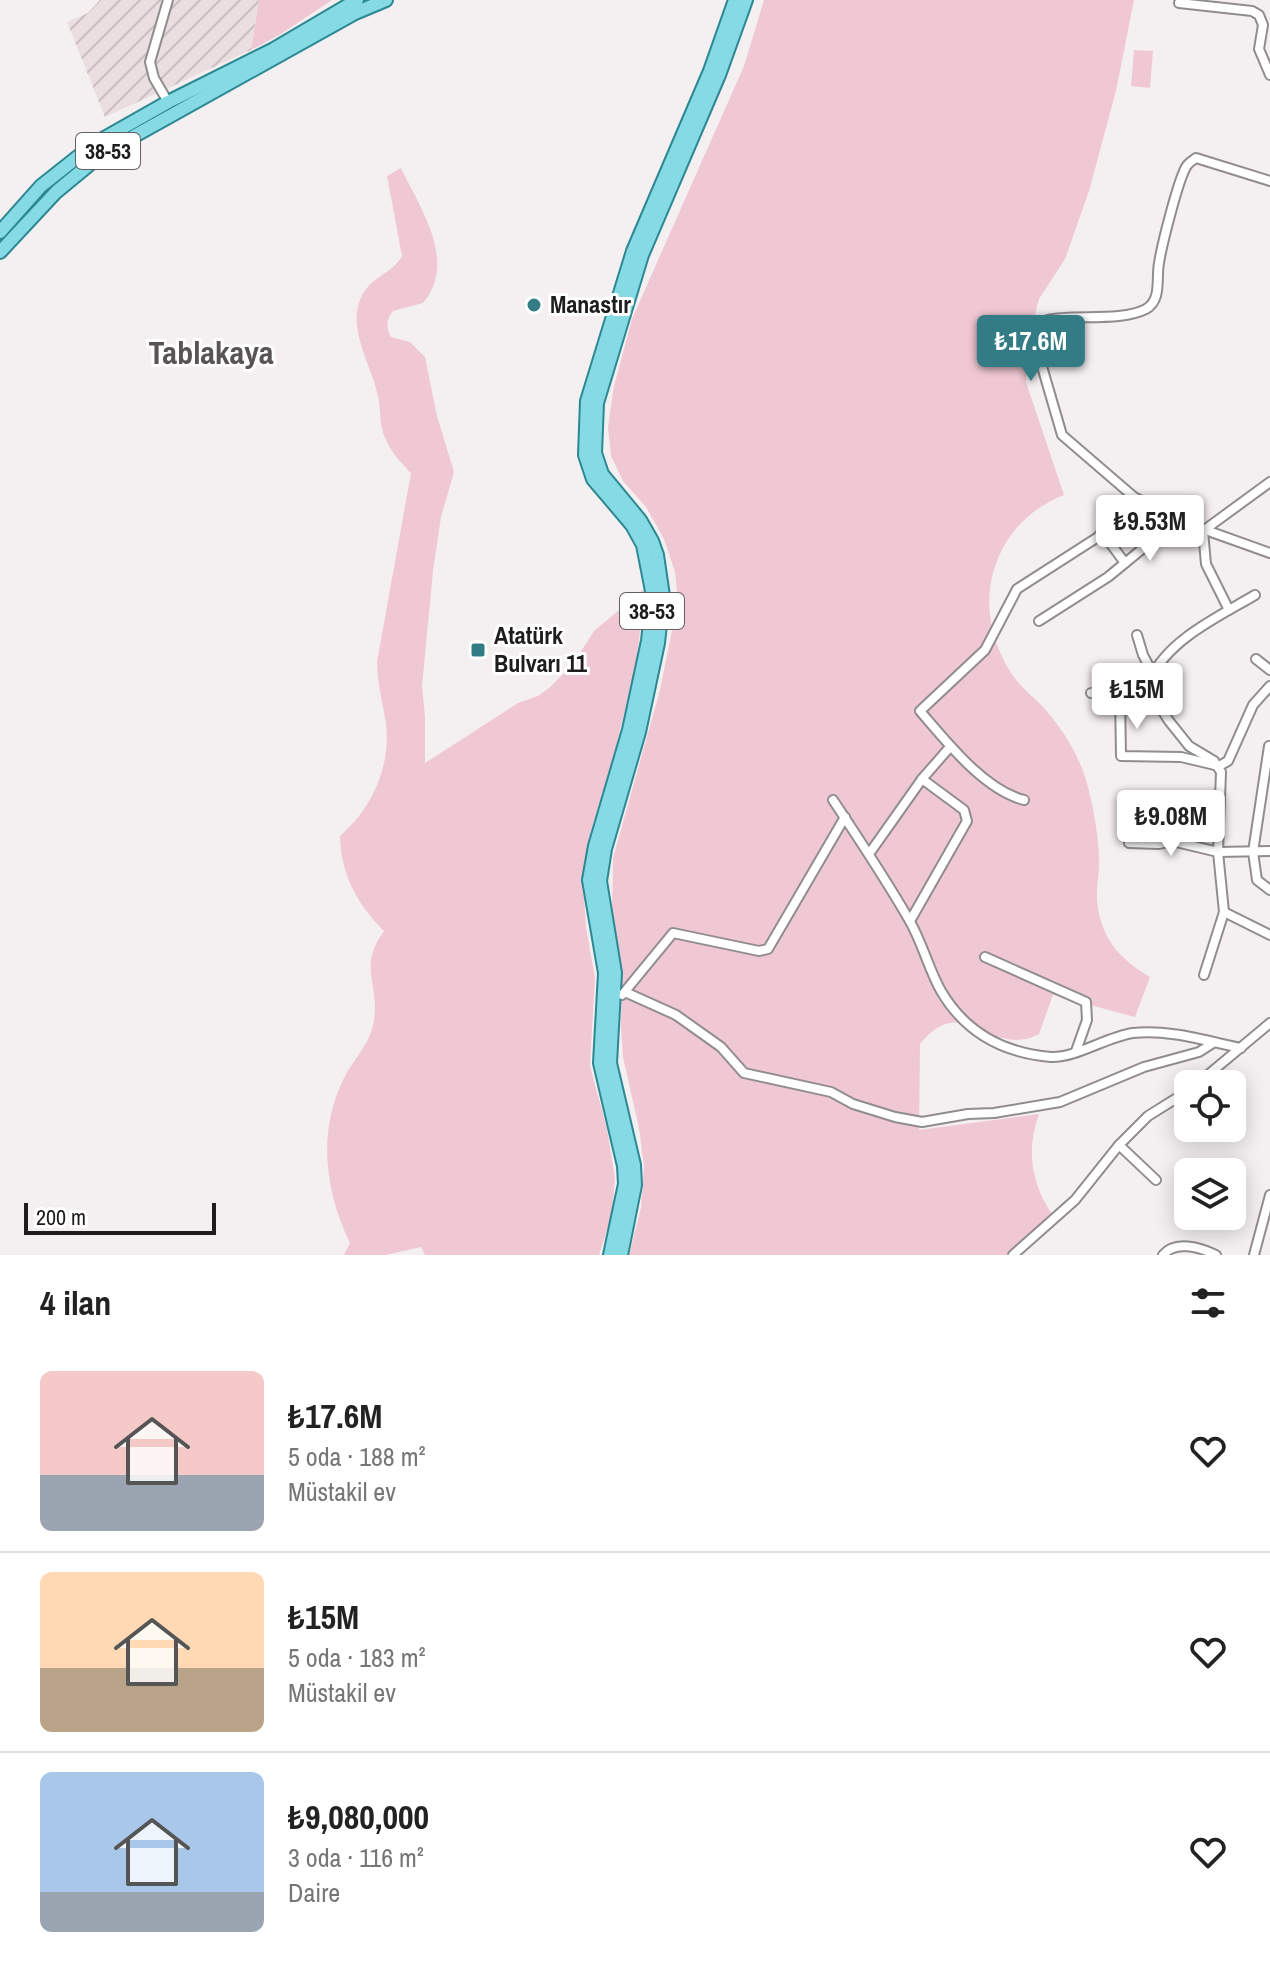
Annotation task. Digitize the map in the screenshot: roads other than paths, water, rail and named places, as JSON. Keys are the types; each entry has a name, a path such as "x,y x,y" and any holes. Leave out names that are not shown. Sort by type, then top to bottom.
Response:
{"main road":[{"name":"38-53","path":"0,252 56,192 102,154 357,0"},
{"name":"38-53","path":"0,232 41,186 94,144 168,102 235,76 386,0"},
{"name":"38-53","path":"610,1255 625,1184 624,1166 600,1063 605,973 589,880 595,846 629,730 648,641 653,596 648,558 643,545 632,525 593,479 585,455 587,401 633,251 710,71 735,0"},
{"name":"38-53","path":"621,1255 631,1212 635,1175 623,1109 610,1063 619,996 600,881 605,849 639,732 658,643 663,596 652,541 640,520 602,474 595,453 597,403 642,255 719,75 746,0"}],"street":[{"path":"168,0 150,62 154,78 168,102"},
{"path":"1179,3 1252,11 1259,15 1263,25 1259,49 1270,75"},
{"path":"1270,181 1196,158 1187,165 1177,198 1159,262 1153,303 1144,310 1105,317 1047,320 1041,330 1041,363 1062,435 1134,497 1203,531 1270,553"},
{"path":"1203,531 1270,482"},
{"path":"1024,800 996,788 950,747 920,711 985,650 1017,589 1093,541 1134,497"},
{"path":"1039,621 1147,545 1186,523"},
{"path":"1203,531 1206,564 1229,610"},
{"path":"1102,532 1125,563"},
{"path":"1204,975 1224,912 1218,852 1221,775 1219,766 1189,746 1169,721 1153,694 1151,684 1153,674 1180,644 1255,595"},
{"path":"1137,635 1153,674"},
{"path":"1256,659 1270,670"},
{"path":"1091,693 1107,689 1120,695 1121,756 1181,757 1219,766 1228,761 1258,697 1270,686"},
{"path":"1258,697 1270,701"},
{"path":"1269,746 1253,852 1257,880 1270,890"},
{"path":"869,854 922,779 950,747"},
{"path":"910,921 967,821 964,810 922,779"},
{"path":"833,800 910,921 940,990 956,1013 976,1033 998,1046 1053,1057 1133,1033 1168,1034 1241,1048"},
{"path":"845,817 768,949 759,951 673,933 619,996 676,1015 721,1047 744,1073 831,1092 853,1104 922,1122 1060,1102 1144,1067 1199,1052 1213,1043"},
{"path":"1129,843 1172,841 1218,852 1270,851"},
{"path":"1224,912 1270,935"},
{"path":"985,957 1086,1002 1087,1020 1076,1051"},
{"path":"1214,1070 1270,1023"},
{"path":"1013,1255 1075,1200 1119,1145 1148,1116 1174,1100"},
{"path":"1119,1145 1156,1180"},
{"path":"1254,1255 1270,1195"},
{"path":"1163,1255 1169,1248 1179,1245 1216,1255"}],"place":[{"name":"Manastır","path":"534,305"},
{"name":"Atatürk Bulvarı 11","path":"478,650"}],"district":[{"name":"Tablakaya","path":"211,353"}]}
